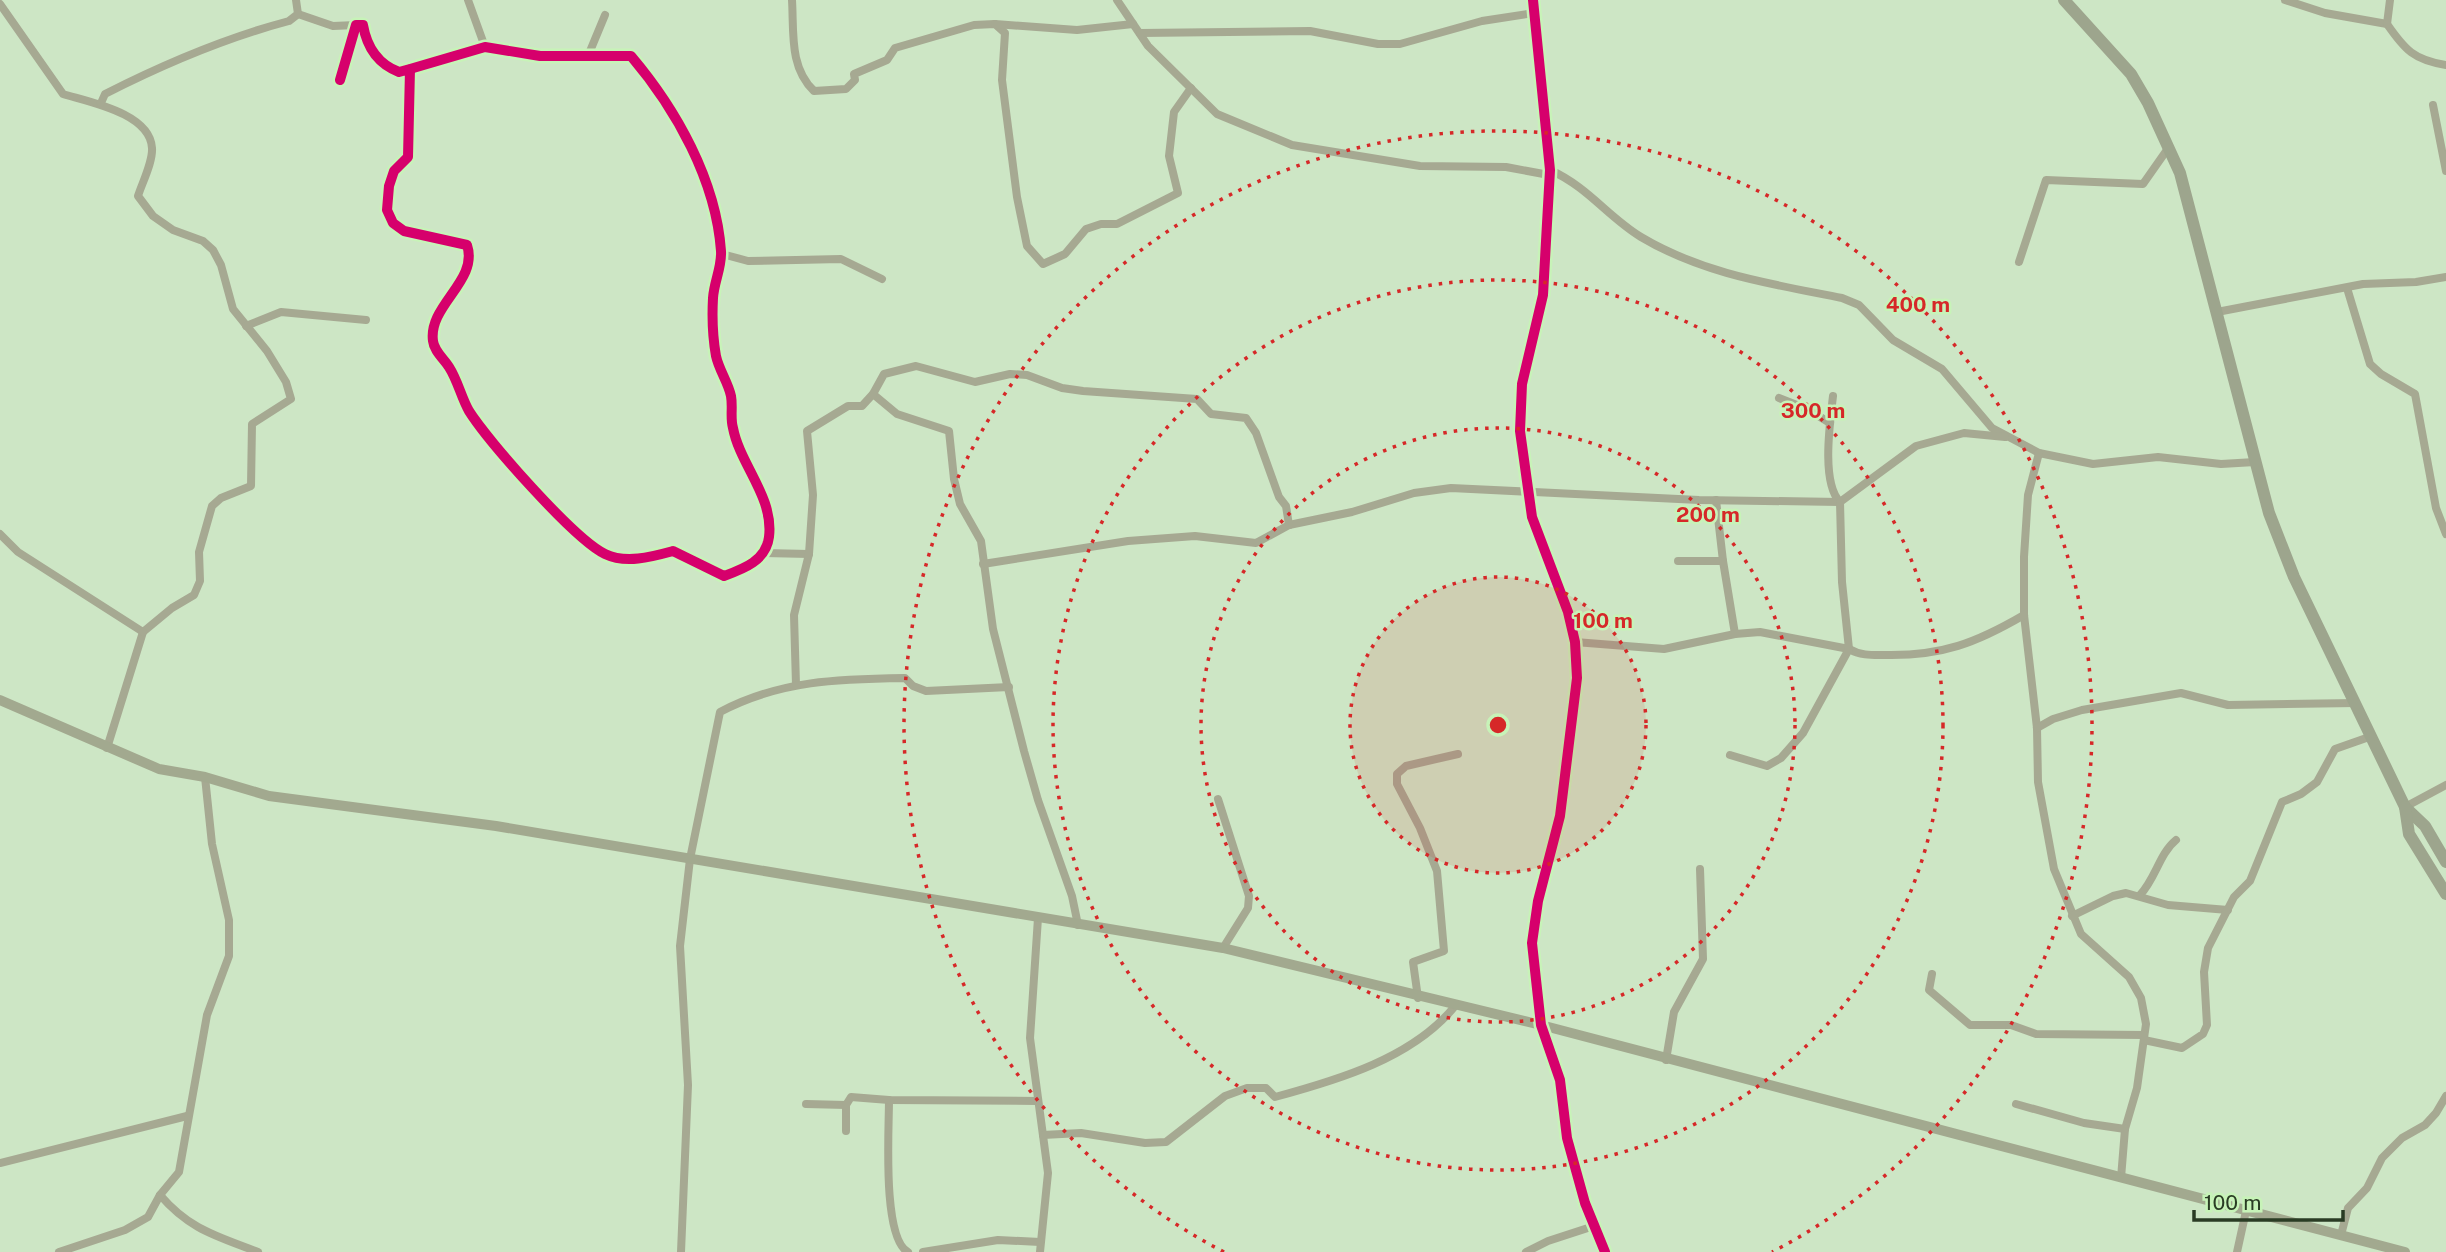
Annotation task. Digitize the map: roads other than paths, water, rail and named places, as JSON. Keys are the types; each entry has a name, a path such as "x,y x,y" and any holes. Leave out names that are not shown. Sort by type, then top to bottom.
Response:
{"main road":[{"path":"2065,0 2131,74 2169,148 2185,187 2269,513 2294,577 2405,807 2409,834 2446,894"},
{"path":"0,700 159,769 205,777 269,796 496,826 1223,948 1418,998 1541,1026 2405,1252"},
{"path":"2405,807 2425,826 2446,862"}],"street":[{"path":"296,0 298,14"},
{"path":"468,0 485,47"},
{"path":"792,0 795,57 804,82 814,91 846,89 855,80 854,74 887,60 895,48 974,25 1077,30 1133,24"},
{"path":"1117,0 1140,33 1217,114 1292,145 1420,166 1506,167 1568,178 1642,237 1707,269 1842,298 1859,305 1893,340 1942,369 1992,428 2039,453 2093,464 2158,457 2221,464 2255,462"},
{"path":"1533,0 1550,173 1543,295 1519,410 1532,517 1568,612 1575,642 1577,678 1560,816 1538,901 1532,943 1541,1026 1560,1080 1567,1138 1594,1226 1605,1252"},
{"path":"2285,0 2325,13 2387,24 2408,52 2424,62 2446,65"},
{"path":"2387,24 2390,0"},
{"path":"0,4 63,94 101,103 119,111 148,134 153,149 138,196 153,216 173,230 203,241 213,250 221,265 233,309 267,351 286,382 291,399 252,425 251,486 221,498 212,506 199,552 200,581 194,595 172,608 143,632 107,748"},
{"path":"1140,33 1310,31 1378,44 1399,44 1482,21 1534,13"},
{"path":"298,14 333,26 363,25 366,40 381,62 399,72 485,47 540,56 631,56 655,85 702,171 715,217 722,254 713,298 716,357 731,396 733,429 758,484 770,521 769,540 764,553"},
{"path":"101,103 105,94 164,65 224,41 289,21 298,14"},
{"path":"587,56 605,15"},
{"path":"995,24 1005,33 1002,80 1017,197 1027,246 1042,264 1065,254 1086,229 1101,224 1117,224 1178,193 1169,156 1174,112 1191,88"},
{"path":"340,80 356,25"},
{"path":"410,69 408,156 394,171 387,210 393,223 404,231 467,245 469,264 432,324 433,345 451,369 468,409 482,429 552,508 605,554 625,558 649,558 673,551 724,576 764,553 809,554"},
{"path":"2433,105 2446,171"},
{"path":"2019,262 2046,180 2143,184 2169,148"},
{"path":"722,254 748,261 841,260 882,279"},
{"path":"2217,312 2347,288 2446,277"},
{"path":"2347,288 2370,364 2381,374 2415,394 2436,508 2446,534"},
{"path":"246,326 281,312 366,320"},
{"path":"796,685 793,615 809,554 813,495 807,430 848,406 862,406 873,394 884,374 916,366 975,382 1010,374 1027,375 1083,391 1197,399 1210,414 1246,418 1256,433 1279,497 1286,506 1289,526"},
{"path":"873,394 897,414 950,431 960,504 981,541 993,629 1038,800 1072,896 1078,925"},
{"path":"1730,755 1767,766 1781,758 1803,733 1849,649 1842,582 1840,502 1833,495 1829,467 1833,396"},
{"path":"1779,398 1807,409 1830,423"},
{"path":"983,564 1114,543 1195,536 1256,543 1289,526 1352,512 1414,493 1451,488 1716,500 1840,502 1916,446 1926,442 1964,433 2008,437"},
{"path":"2039,453 2028,495 2024,615 2037,728 2038,782 2054,869 2081,934 2129,977 2141,998 2146,1024 2137,1088 2125,1129 2121,1178"},
{"path":"1716,500 1735,634"},
{"path":"0,534 18,552 143,632"},
{"path":"1678,561 1723,561"},
{"path":"1575,642 1664,649 1735,634 1760,632 1849,649 1859,654 1922,656 1960,648 2024,615"},
{"path":"681,1252 688,1085 680,946 690,859 720,712 754,697 827,679 905,678 912,686 926,691 1009,687"},
{"path":"2037,728 2053,719 2082,710 2181,693 2228,705 2356,703"},
{"path":"1932,974 1929,990 1970,1025 2011,1025 2036,1034 2144,1038 2182,1048 2203,1034 2207,1026 2204,972 2208,948 2234,897 2250,881 2282,802 2301,794 2317,782 2335,749 2372,736"},
{"path":"1418,998 1413,962 1444,951 1437,871 1420,828 1397,784 1397,774 1406,766 1458,754"},
{"path":"59,1252 124,1230 148,1217 160,1195 179,1172 207,1015 229,956 229,920 212,844 205,777"},
{"path":"2405,807 2446,785"},
{"path":"1218,799 1249,896 1248,908 1223,948"},
{"path":"2140,895 2157,873 2165,849 2176,840"},
{"path":"1666,1060 1674,1012 1703,959 1700,869"},
{"path":"2072,916 2113,896 2140,895 2168,905 2228,910"},
{"path":"923,1252 999,1240 1040,1247 1047,1209 1048,1173 1030,1038 1038,918"},
{"path":"1043,1135 1081,1133 1145,1143 1166,1142 1225,1096 1247,1088 1266,1088 1275,1097 1318,1086 1396,1053 1441,1024 1455,1006"},
{"path":"2341,1235 2348,1208 2367,1188 2382,1158 2402,1138 2425,1125 2446,1096"},
{"path":"846,1131 846,1105 851,1097 889,1100 1038,1101"},
{"path":"889,1100 890,1209 900,1243 908,1252"},
{"path":"806,1104 846,1105"},
{"path":"2017,1104 2084,1124 2125,1129"},
{"path":"0,1163 187,1116"},
{"path":"160,1195 178,1216 202,1232 258,1252"},
{"path":"2237,1252 2246,1211"},
{"path":"1526,1252 1594,1226"}]}
